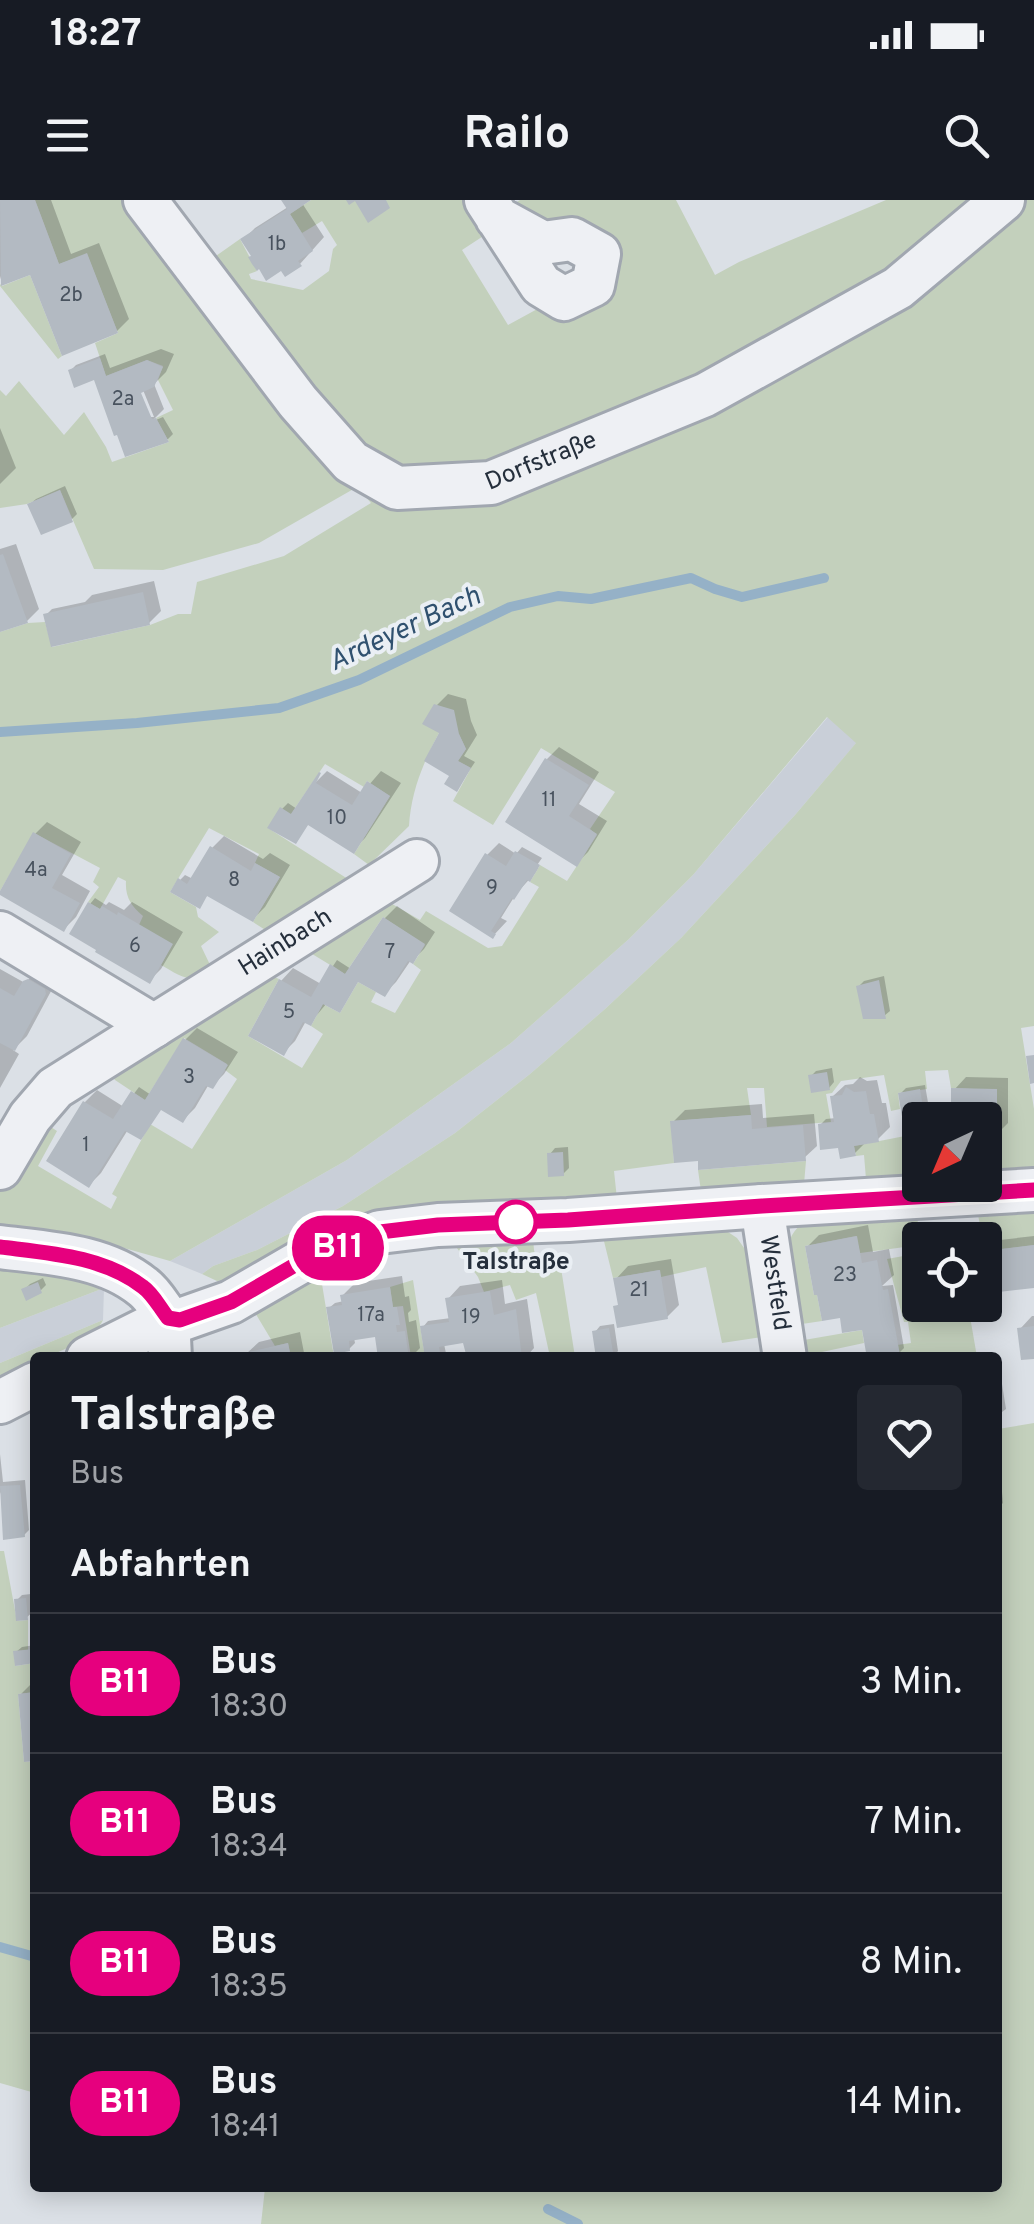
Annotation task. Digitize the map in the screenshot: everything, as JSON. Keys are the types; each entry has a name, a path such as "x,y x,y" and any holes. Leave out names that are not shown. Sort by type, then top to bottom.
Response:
{"street":[{"name":"Dorfstraße","path":"146,200 298,402 351,462 397,488 490,483 706,395 898,288 1003,200"},
{"name":"Hainbach","path":"0,1168 30,1118 55,1088 417,861"},
{"path":"0,932 154,1026"},
{"name":"Westfeld","path":"169,1338 180,1320 231,1302 302,1261 380,1232 438,1225 1034,1190"},
{"name":"Westfeld","path":"762,1206 785,1352"},
{"path":"0,1247 69,1255 120,1272 147,1289 169,1338 112,1352"},
{"path":"0,1402 30,1387"}],"shaded area":[{"path":"857,683 857,742 681,938 530,1074 455,1133 343,1206 202,1274 170,1261 347,1160 511,1043 629,939 693,875"},
{"path":"104,1288 103,1320 0,1363 0,1328"}],"green space":[{"path":"35,200 126,200 206,263 240,239 257,271 249,274 251,279 303,290 329,271 337,245 322,221 302,233 290,214 311,200 464,200 491,231 462,250 508,325 541,307 608,289 539,226 508,207 520,200 676,200 715,275 886,200 1034,200 1034,1026 1021,1028 1034,1109 1034,1170 1002,1172 1002,1102 997,1102 997,1090 951,1088 948,1070 925,1071 927,1089 898,1093 900,1109 891,1111 884,1075 841,1081 832,1093 826,1094 831,1122 767,1127 764,1088 747,1088 751,1115 671,1121 674,1163 614,1171 617,1199 234,1279 217,1281 202,1274 343,1206 455,1133 605,1009 681,938 856,743 827,717 693,875 629,939 511,1043 347,1160 170,1261 117,1246 0,1230 0,1185 40,1120 57,1131 38,1166 111,1209 117,1197 112,1194 150,1124 192,1149 237,1079 225,1070 227,1064 184,1038 145,1100 115,1080 103,1064 258,970 279,979 248,1036 302,1068 323,1034 311,1026 323,1004 340,1013 358,982 376,992 371,1002 395,1013 421,970 413,964 425,945 383,917 345,974 304,949 380,897 420,920 426,911 488,948 502,946 539,887 530,882 540,865 567,881 597,835 590,829 615,792 541,748 493,825 453,801 471,768 458,761 466,749 459,734 439,733 419,778 409,826 369,865 354,854 390,796 367,781 364,787 325,764 291,814 268,828 351,881 270,933 253,922 280,877 255,863 259,854 209,828 170,892 196,907 198,917 219,932 201,946 213,971 200,978 181,976 161,965 172,944 139,925 143,916 130,901 126,881 118,877 100,909 88,902 99,887 93,882 100,868 34,833 0,891 0,632 45,622 52,647 150,625 178,614 191,614 197,582 284,556 371,503 357,487 259,543 163,570 94,569 60,490 27,504 0,508 0,390 6,396 19,381 64,435 84,412 112,462 169,442 156,418 173,410 158,380 163,366 147,360 106,376 95,343 118,333 87,254 59,264"},
{"path":"30,275 62,356 58,359 0,286"},
{"path":"902,1137 902,1177 866,1179 864,1155 856,1156 854,1146"},
{"path":"806,1161 804,1184 701,1191 698,1170"},
{"path":"1034,1207 1034,1245 1002,1249 1002,1222 979,1222 977,1210"},
{"path":"917,1214 918,1222 902,1222 902,1247 860,1253 856,1236 805,1246 822,1321 802,1324 787,1260 790,1240 801,1224"},
{"path":"725,1230 737,1238 749,1255 762,1337 722,1343 706,1267 661,1277 659,1270 613,1278 602,1233"},
{"path":"533,1238 541,1275 561,1268 574,1352 549,1352 536,1293 516,1300 510,1285 484,1292 454,1244"},
{"path":"902,1256 902,1315 887,1259"},
{"path":"0,1263 73,1271 104,1288 0,1328"},
{"path":"321,1278 333,1352 290,1352 288,1343 275,1346 254,1311"},
{"path":"413,1280 424,1352 410,1352 403,1306 393,1307 390,1287"},
{"path":"103,1320 83,1339 63,1350 30,1352 30,1367 0,1382 0,1363"},
{"path":"908,1322 971,1322 976,1352 899,1352 897,1345 911,1343"},
{"path":"862,1330 864,1343 807,1352 804,1340"},
{"path":"1034,1423 1034,2224 261,2224 265,2192 1002,2192 1002,1428"},
{"path":"0,1551 4,1551 17,1621 28,1620 28,1650 15,1666 30,1664 30,1693 18,1694 24,1762 30,1761 30,2092 0,2083"}],"building":[{"path":"0,200 35,200 59,264 87,253 118,333 62,356 30,275 1,286"},
{"path":"281,200 311,200 290,214 313,251 298,261 302,266 285,277 281,271 266,281 240,239 287,209"},
{"path":"346,200 386,200 390,208 368,223 355,201 349,205"},
{"path":"100,358 106,376 147,360 163,367 154,387 141,393 152,419 156,418 169,442 125,457 94,380 74,388 68,370"},
{"path":"60,490 73,522 41,535 27,504"},
{"path":"3,554 28,623 0,632 0,555"},
{"path":"143,592 150,625 51,647 43,614"},
{"path":"434,704 454,710 466,749 458,761 471,768 457,792 444,784 449,776 424,761 439,733 422,724"},
{"path":"545,758 589,785 569,816 597,834 577,867 505,822"},
{"path":"319,772 316,783 352,805 367,781 390,796 354,854 308,825 296,844 267,828 280,807 291,814"},
{"path":"33,832 71,854 52,888 80,903 64,932 0,895"},
{"path":"210,846 251,871 255,863 280,877 253,922 207,896 200,909 170,892 178,878 187,884"},
{"path":"515,851 540,865 491,931 496,934 493,939 449,911 485,853 506,866"},
{"path":"88,902 117,915 118,912 173,944 150,984 69,934"},
{"path":"383,917 425,944 413,964 408,961 385,997 358,982 340,1013 323,1004 311,1026 303,1022 284,1056 248,1036 279,979 311,997 330,964 345,974"},
{"path":"28,979 45,989 46,994 15,1051 0,1043 0,988 14,996"},
{"path":"879,980 886,1019 863,1019 856,986"},
{"path":"183,1038 228,1065 213,1089 206,1086 183,1123 161,1110 141,1140 125,1131 89,1188 46,1161 83,1101 113,1119 131,1091 145,1100"},
{"path":"1034,1055 1034,1083 1030,1084 1026,1056"},
{"path":"827,1072 830,1090 811,1093 808,1075"},
{"path":"846,1087 854,1092 866,1091 879,1142 854,1146 856,1156 840,1159 838,1148 820,1150 818,1124 834,1122 830,1096 842,1095"},
{"path":"951,1088 997,1089 997,1102 951,1102"},
{"path":"920,1089 922,1102 902,1102 902,1116 898,1093"},
{"path":"751,1115 752,1129 803,1125 806,1161 698,1170 698,1161 674,1163 670,1121"},
{"path":"563,1152 564,1176 548,1177 547,1153"},
{"path":"857,1236 862,1263 877,1260 883,1290 888,1289 899,1352 866,1352 862,1330 842,1333 840,1318 822,1321 805,1246"},
{"path":"1034,1245 1034,1288 1002,1292 1002,1249"},
{"path":"660,1270 668,1319 617,1328 613,1278"},
{"path":"38,1282 42,1293 26,1301 21,1289"},
{"path":"390,1287 400,1325 396,1325 397,1332 405,1331 408,1352 377,1352 375,1337 349,1341 350,1351 334,1352 326,1307 342,1305 340,1295"},
{"path":"490,1291 494,1315 516,1309 521,1352 465,1352 463,1343 439,1347 440,1352 424,1352 420,1326 449,1322 445,1298"},
{"path":"1034,1326 1034,1359 1021,1360 1017,1328"},
{"path":"609,1328 613,1352 595,1352 592,1331"},
{"path":"288,1343 290,1352 248,1352"},
{"path":"20,1485 25,1537 3,1540 0,1486"},
{"path":"26,1598 28,1620 16,1621 14,1599"},
{"path":"30,1649 30,1664 15,1666 13,1651"},
{"path":"30,1693 30,1761 24,1762 18,1694"}],"waterway":[{"name":"Ardeyer Bach","path":"0,732 279,708 359,680 510,607 558,596 591,599 691,578 742,597 824,578"},
{"path":"0,1947 30,1956"},
{"path":"548,2209 578,2224"}],"bus line":[{"name":"B11","path":"0,1247 69,1255 120,1272 147,1289 168,1318 180,1320 231,1302 302,1261 380,1232 438,1225 1034,1190"}],"place":[{"name":"Talstraße","path":"516,1222"}]}
